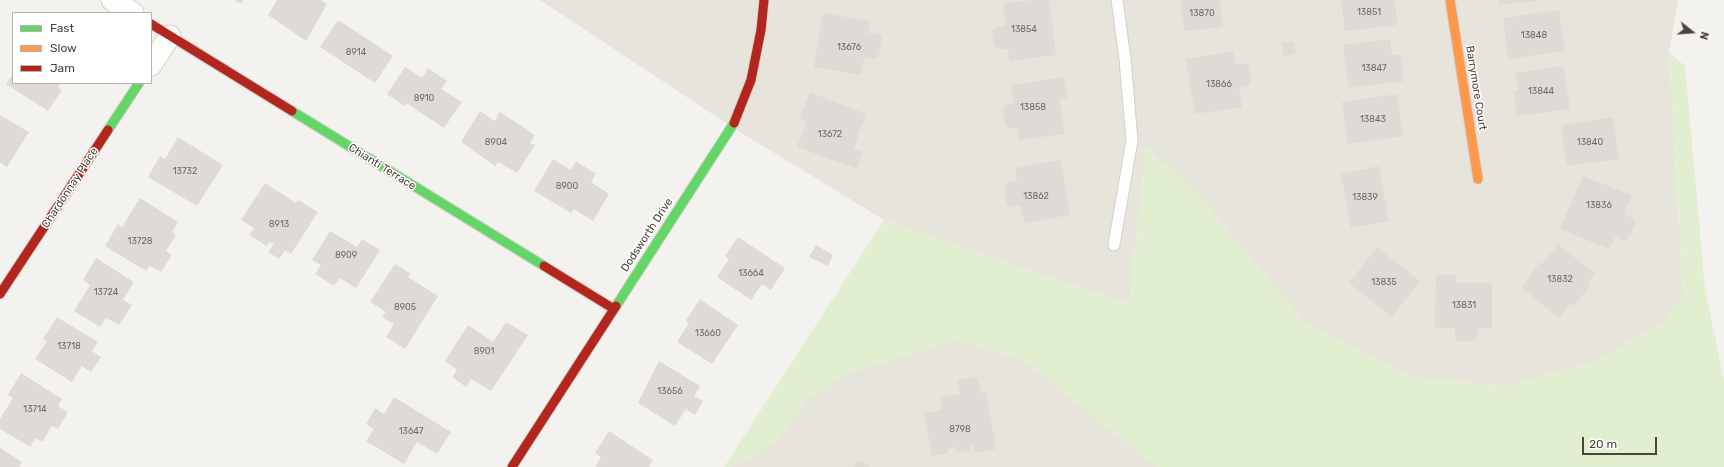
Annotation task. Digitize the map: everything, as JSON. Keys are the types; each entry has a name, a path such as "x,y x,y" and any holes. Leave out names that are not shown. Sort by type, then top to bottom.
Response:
{"street":[{"path":"112,0 131,12"},
{"name":"Dodsworth Drive","path":"512,467 732,127 751,80 761,30 764,0"},
{"name":"Barrymore Court","path":"1450,0 1478,179"},
{"name":"Chianti Terrace","path":"152,25 614,309"},
{"path":"152,63 170,36"},
{"name":"Chardonnay Place","path":"0,294 138,84"}],"lane":[{"path":"1114,245 1132,140 1125,60 1117,0"}],"shaded area":[{"path":"540,0 1678,0 1669,52 1683,295 1662,325 1591,362 1509,386 1409,377 1303,321 1197,194 1146,147 1129,304 884,220 732,127"},
{"path":"956,340 1025,361 1156,467 730,467 772,445 809,398 844,374"}],"green space":[{"path":"1669,52 1685,66 1705,288 1724,381 1724,467 1156,467 1025,361 956,340 844,374 809,398 772,445 730,467 724,467 884,220 1129,304 1146,146 1197,194 1303,321 1409,377 1509,386 1591,362 1662,325 1683,295"}],"building":[{"path":"234,0 243,0 241,4"},
{"path":"277,0 321,0 327,4 306,41 268,15"},
{"path":"1049,0 1056,55 1009,61 1008,49 999,49 994,46 992,32 996,27 1006,26 1003,3"},
{"path":"1180,0 1219,0 1223,27 1185,31"},
{"path":"1341,0 1395,0 1397,25 1345,31"},
{"path":"1499,0 1537,0 1537,1 1499,5"},
{"path":"1559,10 1565,51 1508,59 1503,18"},
{"path":"823,13 870,21 868,33 879,34 882,39 879,55 875,59 864,57 861,75 814,67"},
{"path":"338,20 393,56 375,83 320,47"},
{"path":"1390,39 1392,55 1401,54 1404,81 1349,88 1343,45"},
{"path":"1294,41 1296,53 1284,56 1282,43"},
{"path":"1233,51 1235,64 1244,63 1248,65 1251,82 1247,86 1239,87 1242,107 1195,114 1186,59"},
{"path":"1563,66 1570,109 1517,116 1513,91 1518,90 1515,73"},
{"path":"405,67 422,78 428,68 447,81 441,89 462,102 444,128 406,103 404,106 387,94"},
{"path":"12,75 12,84 60,84 58,87 62,90 48,111 6,84"},
{"path":"1064,77 1067,98 1060,99 1064,134 1019,140 1017,127 1009,129 1005,125 1003,109 1006,105 1014,103 1011,85"},
{"path":"810,92 866,114 853,149 863,152 857,169 797,147 807,121 800,118"},
{"path":"1397,94 1403,136 1348,144 1342,102"},
{"path":"480,111 495,121 500,112 535,135 530,143 535,145 517,173 498,162 495,166 461,142"},
{"path":"0,115 29,132 7,167 0,162"},
{"path":"1613,117 1619,159 1567,166 1561,125"},
{"path":"178,137 223,165 197,206 148,177 160,156 165,159"},
{"path":"553,159 571,170 576,161 596,174 591,182 609,194 593,221 574,209 571,213 534,191"},
{"path":"1061,160 1070,215 1024,223 1021,205 1011,207 1007,204 1004,187 1008,182 1017,181 1015,168"},
{"path":"1379,166 1389,221 1351,228 1341,174"},
{"path":"1583,176 1632,195 1624,214 1633,218 1635,224 1630,236 1624,241 1615,237 1609,249 1560,229"},
{"path":"265,183 296,203 298,200 318,212 291,254 285,250 279,259 268,252 274,244 269,242 267,246 249,235 254,228 241,220"},
{"path":"140,198 178,222 172,232 176,235 166,251 172,255 161,272 150,266 146,271 105,246 118,224 122,227"},
{"path":"330,231 357,247 362,239 380,250 356,288 340,278 334,286 315,274 321,265 312,260"},
{"path":"738,237 785,268 771,290 762,284 751,300 717,277 729,259 725,256"},
{"path":"1558,244 1595,274 1587,284 1590,286 1575,305 1571,303 1559,318 1522,288 1540,262 1543,264"},
{"path":"816,245 833,255 828,266 809,257"},
{"path":"1377,247 1420,281 1392,317 1349,283"},
{"path":"96,258 134,282 123,300 132,305 119,325 106,318 100,327 74,311 90,285 83,280"},
{"path":"395,264 411,274 408,277 438,296 405,349 386,337 394,324 382,317 386,312 370,302"},
{"path":"1436,275 1456,275 1456,283 1492,283 1492,328 1478,328 1478,337 1474,341 1459,341 1455,339 1455,328 1435,328"},
{"path":"700,299 738,325 712,364 677,342 689,323 686,320"},
{"path":"57,317 98,342 92,351 101,357 91,372 82,366 72,382 35,359 47,341 43,339"},
{"path":"506,322 528,335 491,391 471,379 466,387 452,377 457,370 445,361 468,325 493,342"},
{"path":"659,361 700,386 694,396 703,401 695,415 686,409 675,426 638,403"},
{"path":"21,373 62,399 58,406 68,412 58,429 52,426 42,442 36,438 30,447 0,429 0,419 13,398 8,395"},
{"path":"977,377 981,393 986,392 996,449 975,453 973,444 970,445 971,450 957,453 956,447 947,449 948,453 932,456 924,413 942,410 940,398 960,394 957,380"},
{"path":"394,397 451,432 437,454 417,442 404,464 366,441 374,429 366,424 375,408 384,414"},
{"path":"609,431 653,460 649,467 595,467 601,457 595,453"},
{"path":"0,448 22,462 19,467 0,467"},
{"path":"858,460 871,467 854,467"}],"traffic: fast":[{"path":"108,130 138,84"},
{"path":"292,111 544,266"},
{"path":"616,306 734,123"}],"traffic: slow":[{"path":"1450,0 1478,179"}],"traffic: jam":[{"path":"734,123 751,80 761,30 764,0"},
{"path":"152,25 292,111"},
{"path":"0,294 108,130"},
{"path":"544,266 614,309"},
{"path":"512,467 616,306"}]}
